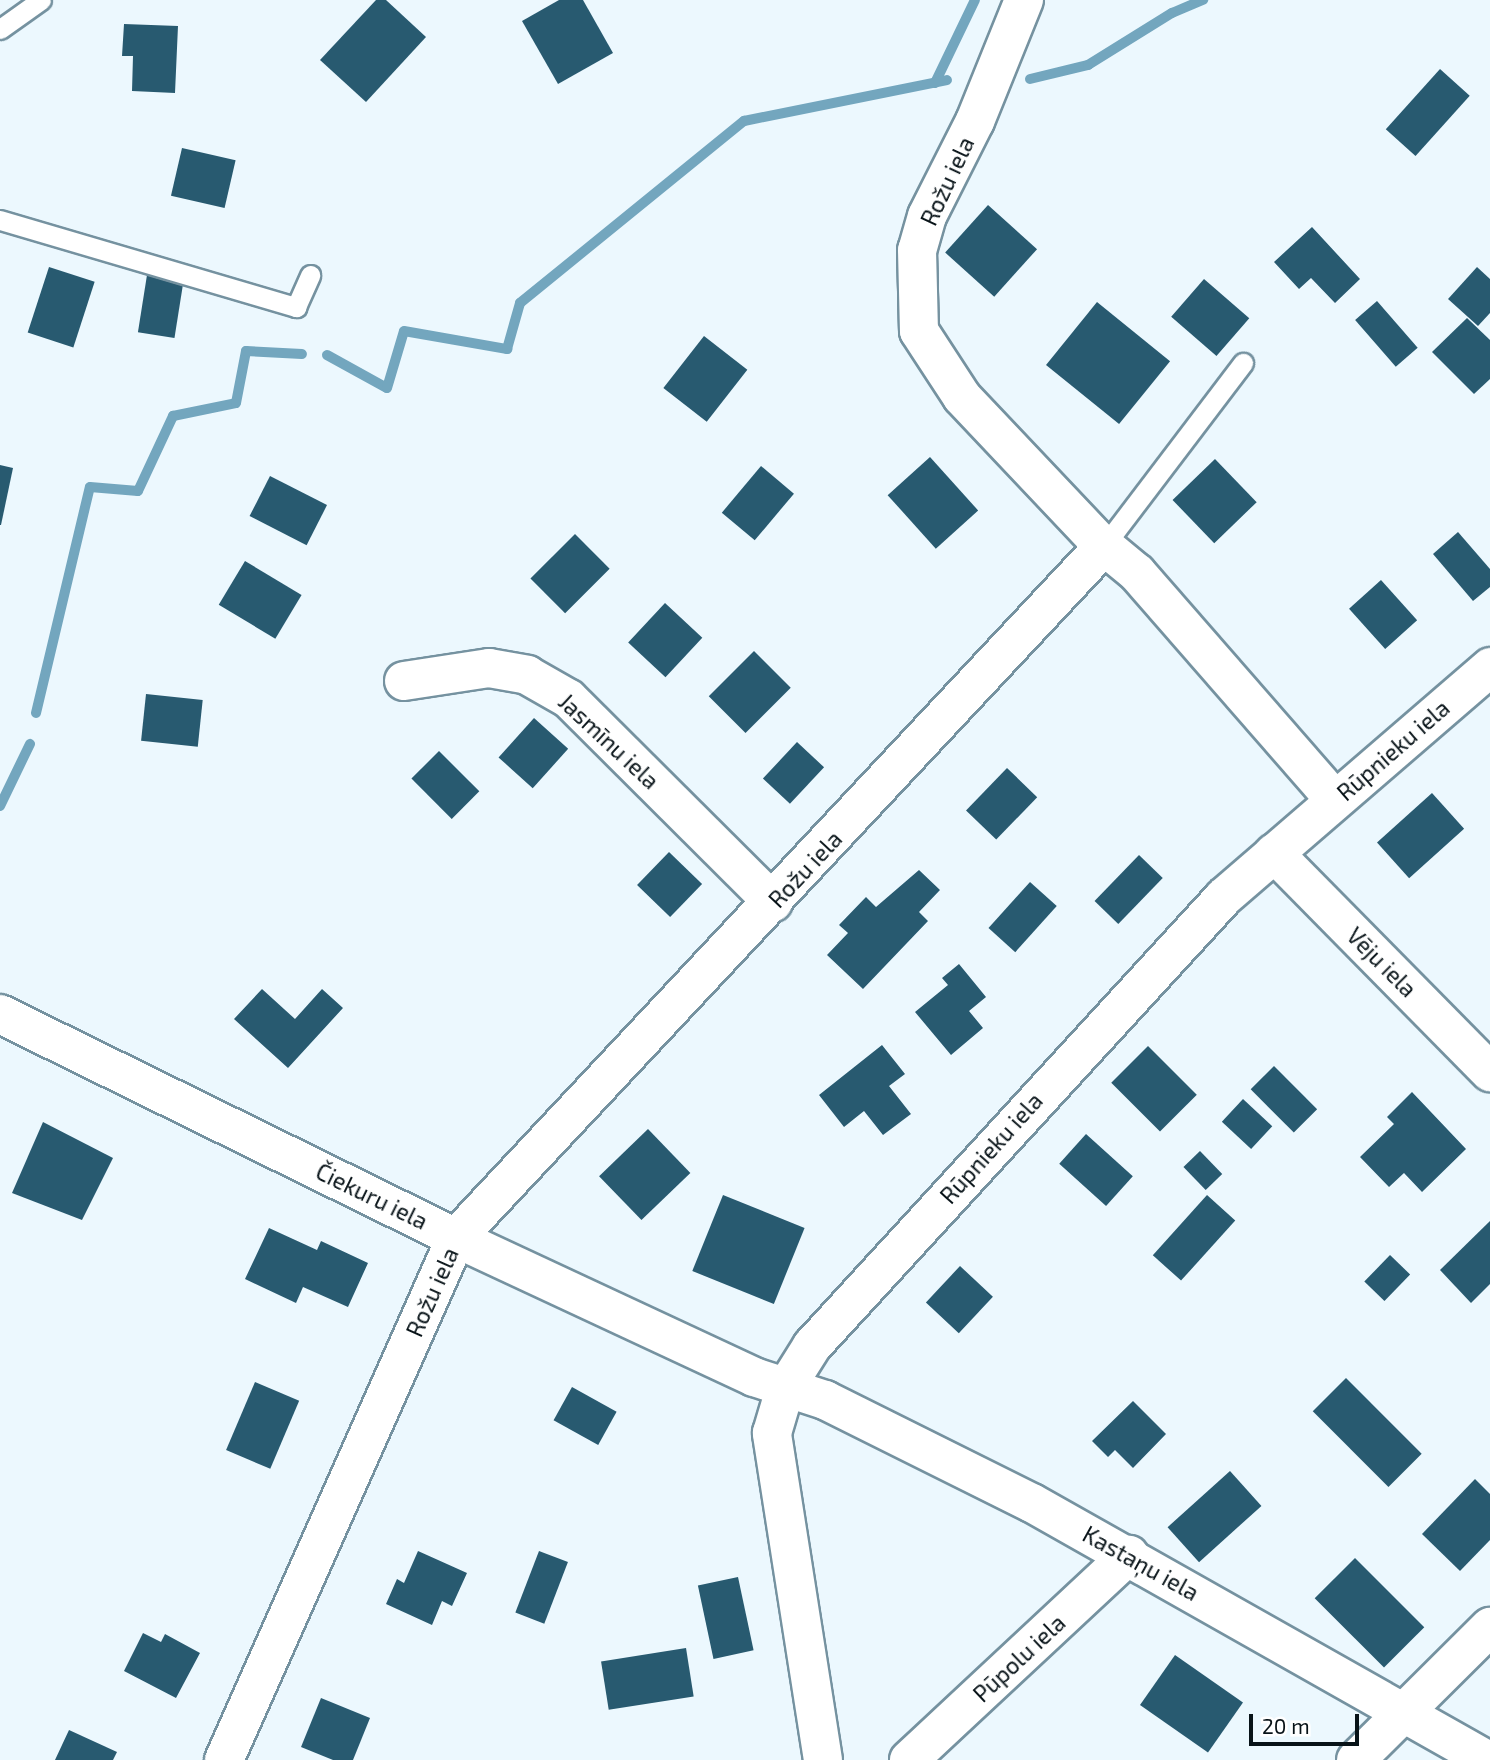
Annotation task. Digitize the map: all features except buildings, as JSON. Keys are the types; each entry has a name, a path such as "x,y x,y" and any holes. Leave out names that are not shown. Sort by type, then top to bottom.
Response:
{"street":[{"name":"Rožu iela","path":"224,1760 456,1238 774,902 1104,546 962,397 919,331 917,250 927,216 975,121 1024,0"},
{"path":"1104,546 1138,573 1240,687 1335,800"},
{"name":"Rūpnieku iela","path":"823,1760 772,1433 785,1388 812,1346 1080,1049 1224,897 1490,667"},
{"name":"Jasmīnu iela","path":"404,681 489,668 527,675 569,699 774,902"},
{"name":"Vēju iela","path":"1274,853 1490,1072"},
{"name":"Čiekuru iela","path":"0,1014 456,1238 785,1388"},
{"name":"Kastaņu iela","path":"785,1388 825,1400 1129,1555 1486,1760"},
{"name":"Pūpolu iela","path":"909,1760 1129,1555"},
{"path":"1356,1760 1490,1627"}],"lane":[{"path":"0,29 41,0"},
{"path":"0,220 296,307 310,275"},
{"path":"1104,546 1243,363"}],"waterway":[{"path":"935,83 975,0"},
{"path":"1030,79 1088,65 1172,13 1203,0"},
{"path":"327,355 387,388 404,331 507,349 520,303 744,121 947,80"},
{"path":"36,713 90,487 138,491 173,416 236,403 246,351 302,354"},
{"path":"0,806 30,744"}]}
